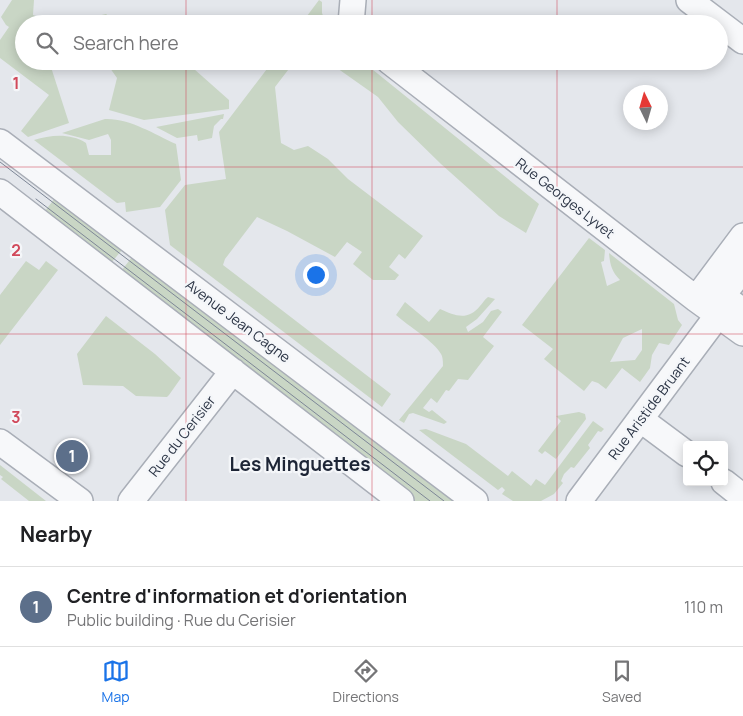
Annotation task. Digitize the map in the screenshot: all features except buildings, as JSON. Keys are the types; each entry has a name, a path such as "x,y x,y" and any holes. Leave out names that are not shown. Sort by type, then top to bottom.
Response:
{"street":[{"path":"352,15 353,0"},
{"path":"689,0 709,15"},
{"path":"728,30 743,41"},
{"name":"Rue Georges Lyvet","path":"401,70 696,299 743,333"},
{"name":"Avenue Jean Cagne","path":"0,142 475,501"},
{"path":"0,192 401,501"},
{"path":"696,299 743,236"},
{"path":"743,269 722,296 743,311"},
{"name":"Rue Aristide Bruant","path":"579,501 718,315"},
{"name":"Rue du Cerisier","path":"131,501 233,371"},
{"path":"640,419 683,451"},
{"path":"0,442 80,501"},
{"path":"728,485 743,497"}],"green space":[{"path":"12,0 34,0 33,15 15,15 15,69 0,58 0,40 9,27 1,17"},
{"path":"319,0 322,2 323,15 308,15"},
{"path":"16,70 52,70 69,123 28,137 21,131 49,95"},
{"path":"111,70 195,70 229,100 229,109 144,120 109,110 117,78"},
{"path":"266,70 288,70 275,87 281,143 294,150 308,146 328,159 348,179 423,236 405,259 399,254 389,267 399,275 395,280 373,280 353,264 362,252 347,242 335,257 257,217 225,259 223,265 391,394 382,407 170,245 165,210 185,185 226,179 219,132"},
{"path":"340,70 373,70 539,204 526,233 499,216 441,164 398,122 378,97"},
{"path":"224,114 223,119 214,126 212,138 198,141 197,135 177,138 156,127"},
{"path":"105,119 114,119 132,124 176,144 181,180 160,207 126,212 125,202 117,203 34,140 54,136 67,136 86,143 89,155 111,155 111,140 108,134 89,140 62,133"},
{"path":"55,198 122,250 111,263 45,211"},
{"path":"589,238 605,250 604,261 601,262 607,286 620,280 612,268 609,253 674,304 678,320 682,325 669,345 659,343 652,355 650,368 640,382 622,368 606,389 592,381 584,391 544,359 553,349 522,325","holes":["642,329 642,350 635,360 610,362 623,338"]},
{"path":"136,252 461,501 414,501 118,275"},
{"path":"26,261 39,270 46,261 58,270 0,345 0,295"},
{"path":"488,297 495,299 477,319 466,327 468,332 483,322 491,311 498,309 502,312 483,337 494,346 468,380 458,379 449,391 446,390 437,403 431,398 423,408 429,412 432,410 447,422 444,424 413,413 409,414 404,423 399,420 443,366 442,357 438,349 396,315 405,302 429,322 440,309 461,316 471,314"},
{"path":"106,316 155,354 181,378 167,397 136,396 123,386 83,385 77,354"},
{"path":"579,412 585,414 586,419 556,459 545,451 542,454 538,451 561,421 556,416"},
{"path":"593,421 604,429 601,432 598,431 588,445 590,448 574,468 571,467 564,474 561,481 563,483 554,494 541,501 513,501 502,494 505,490 502,487 498,490 419,430 426,429 466,444 508,476 512,471 531,486 536,479 545,485"},
{"path":"0,465 46,501 29,501 1,479 3,477 0,475"}],"tram line":[{"path":"0,162 444,501"},
{"path":"36,199 430,501"}],"place":[{"name":"Centre d'information et d'orientation","path":"72,456"}],"district":[{"name":"Les Minguettes","path":"300,464"}]}
